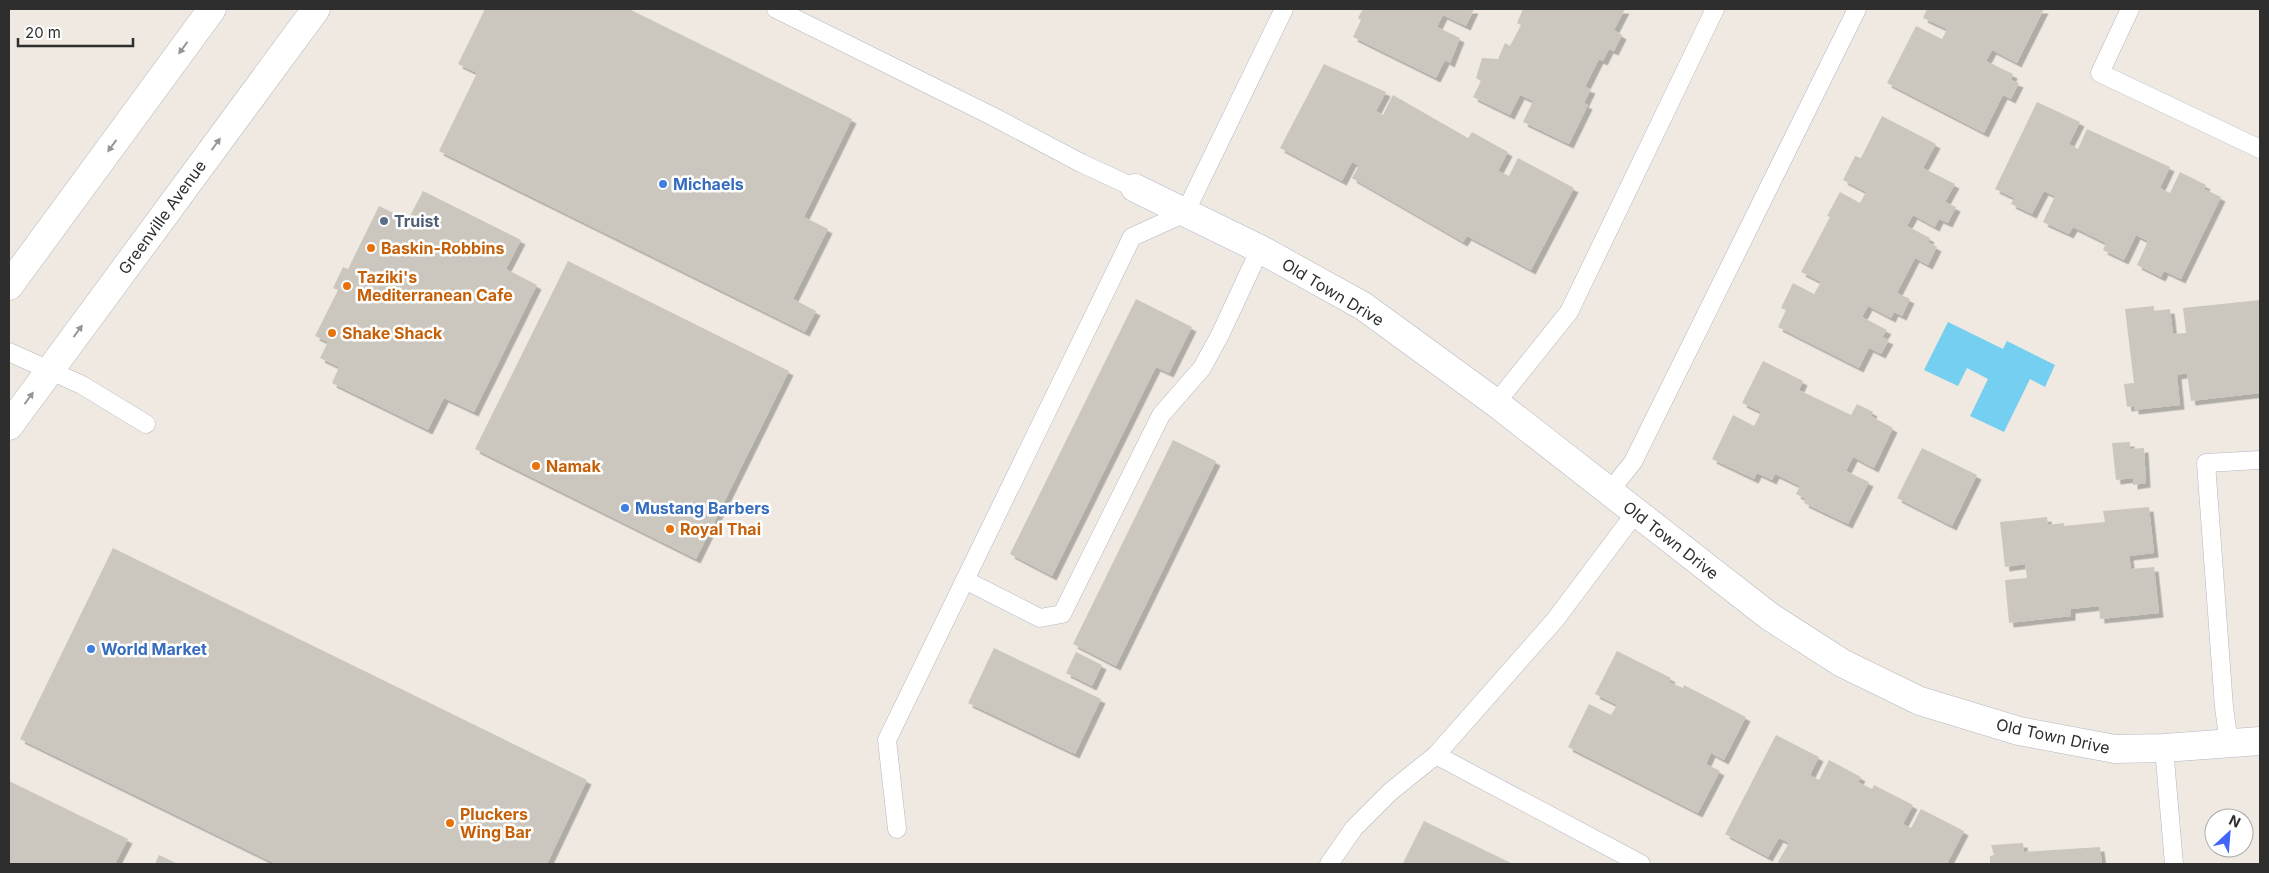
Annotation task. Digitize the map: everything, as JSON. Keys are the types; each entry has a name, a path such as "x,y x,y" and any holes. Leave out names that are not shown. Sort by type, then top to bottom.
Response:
{"street":[{"path":"9,286 212,9"},
{"name":"Greenville Avenue","path":"9,426 316,9"},
{"name":"Old Town Drive","path":"1135,188 1260,249 1364,306 1496,403 1769,616 1842,662 1920,701 2019,732 2115,749 2164,748 2260,741"}],"lane":[{"path":"776,9 992,116 1081,163 1135,188"},
{"path":"897,829 887,740 1132,238 1185,212 1284,9"},
{"path":"1496,403 1569,312 1715,9"},
{"path":"1609,492 1633,462 1857,9"},
{"path":"2130,9 2100,73 2260,149"},
{"path":"965,580 1040,618 1062,614 1161,415 1202,368 1220,335 1260,249"},
{"path":"9,352 82,385 146,424"},
{"path":"2229,744 2224,707 2206,464 2260,460"},
{"path":"1329,864 1354,828 1390,792 1436,755 1555,620 1636,512"},
{"path":"2164,748 2174,864"},
{"path":"1436,755 1617,859 1641,864"}],"water":[{"path":"1948,322 2003,349 2007,341 2055,365 2045,387 2030,379 2004,432 1970,416 1988,379 1967,368 1958,386 1924,370"}],"building":[{"name":"Michaels","path":"485,9 629,9 852,119 804,217 828,229 793,299 816,311 805,332 439,151 477,73 458,64"},
{"path":"1363,9 1474,9 1466,26 1443,15 1437,27 1460,38 1450,63 1445,60 1436,78 1353,37 1361,20 1358,18"},
{"path":"1523,9 1625,9 1614,30 1622,35 1614,51 1609,49 1603,61 1599,59 1585,87 1591,89 1584,103 1588,105 1569,144 1523,122 1533,101 1520,95 1510,115 1473,97 1481,81 1476,78 1482,58 1498,59 1505,43 1510,46 1521,25 1517,23"},
{"path":"1927,9 2044,9 2017,63 1992,50 1986,61 2013,74 2011,80 2019,83 2011,99 2003,95 1984,133 1887,83 1916,26 1942,39 1947,29 1923,18"},
{"path":"1324,64 1386,92 1376,111 1383,115 1393,95 1468,138 1472,132 1508,152 1498,171 1509,176 1518,158 1574,188 1531,270 1467,236 1463,242 1352,178 1359,166 1352,162 1342,181 1280,148"},
{"path":"2037,102 2080,122 2069,144 2078,149 2087,129 2170,167 2160,188 2170,193 2180,172 2206,185 2204,189 2221,197 2181,279 2164,271 2161,277 2137,265 2148,241 2136,235 2124,260 2103,250 2106,243 2073,227 2069,234 2043,222 2055,196 2044,191 2032,214 2011,204 2014,198 1995,189"},
{"path":"1882,116 1936,144 1923,168 1955,184 1945,202 1956,207 1948,223 1939,219 1935,227 1913,215 1907,226 1930,238 1928,242 1937,247 1928,265 1915,258 1897,293 1910,299 1902,316 1894,312 1891,318 1868,306 1862,317 1887,330 1882,337 1889,340 1881,354 1869,348 1859,368 1778,327 1786,310 1781,308 1793,283 1814,294 1821,282 1801,272 1830,217 1827,216 1840,192 1860,203 1866,192 1843,180 1855,156 1861,158"},
{"path":"423,191 521,240 506,269 537,285 474,412 444,398 428,430 332,383 339,367 320,358 328,342 315,336 338,290 333,288 343,267 348,269 379,206 408,220"},
{"path":"568,261 789,371 696,559 475,449"},
{"path":"1136,299 1192,327 1169,373 1156,367 1052,576 1010,554"},
{"path":"2260,300 2260,393 2191,401 2187,373 2177,375 2180,405 2134,410 2134,406 2127,407 2124,384 2134,383 2125,309 2154,306 2154,311 2170,309 2173,334 2186,333 2183,308"},
{"path":"1763,361 1803,381 1799,390 1851,415 1857,404 1873,412 1871,416 1893,428 1874,468 1853,457 1846,471 1869,482 1848,524 1804,503 1806,499 1796,494 1800,486 1775,474 1772,480 1757,473 1754,479 1712,459 1733,415 1754,426 1761,412 1742,403"},
{"path":"1173,440 1216,461 1116,666 1073,644"},
{"path":"2130,442 2130,449 2144,448 2146,483 2133,485 2133,478 2116,480 2112,443"},
{"path":"1922,448 1977,475 1952,526 1897,498"},
{"path":"2149,507 2154,553 2129,556 2131,569 2154,567 2159,613 2100,619 2099,606 2071,609 2071,616 2009,623 2005,580 2027,578 2025,564 2005,567 2000,522 2047,517 2048,525 2064,523 2064,526 2105,522 2103,511"},
{"path":"113,548 587,780 547,864 276,864 20,739"},
{"path":"994,648 1101,699 1075,754 968,703"},
{"path":"1617,651 1671,678 1669,682 1683,688 1684,685 1746,717 1724,760 1711,753 1706,764 1720,771 1698,813 1568,747 1589,704 1611,715 1617,705 1595,694"},
{"path":"1076,652 1102,665 1092,686 1066,673"},
{"path":"1776,735 1819,757 1810,775 1819,780 1829,760 1861,777 1858,782 1872,789 1874,785 1913,805 1903,824 1911,828 1921,809 1964,831 1947,864 1782,864 1778,862 1789,843 1779,838 1768,857 1725,834"},
{"path":"9,781 128,839 115,864 9,864"},
{"path":"1424,821 1513,864 1403,863"},
{"path":"2023,843 2024,852 2100,847 2102,864 1990,864 1990,856 1994,855 1991,845"},
{"path":"159,855 178,864 155,864"}],"place":[{"name":"Michaels","path":"663,184"},
{"name":"Truist","path":"384,221"},
{"name":"Baskin-Robbins","path":"371,248"},
{"name":"Taziki's Mediterranean Cafe","path":"347,286"},
{"name":"Shake Shack","path":"332,333"},
{"name":"Namak","path":"536,466"},
{"name":"Mustang Barbers","path":"625,508"},
{"name":"Royal Thai","path":"670,529"},
{"name":"World Market","path":"91,649"},
{"name":"Pluckers Wing Bar","path":"450,823"}]}
